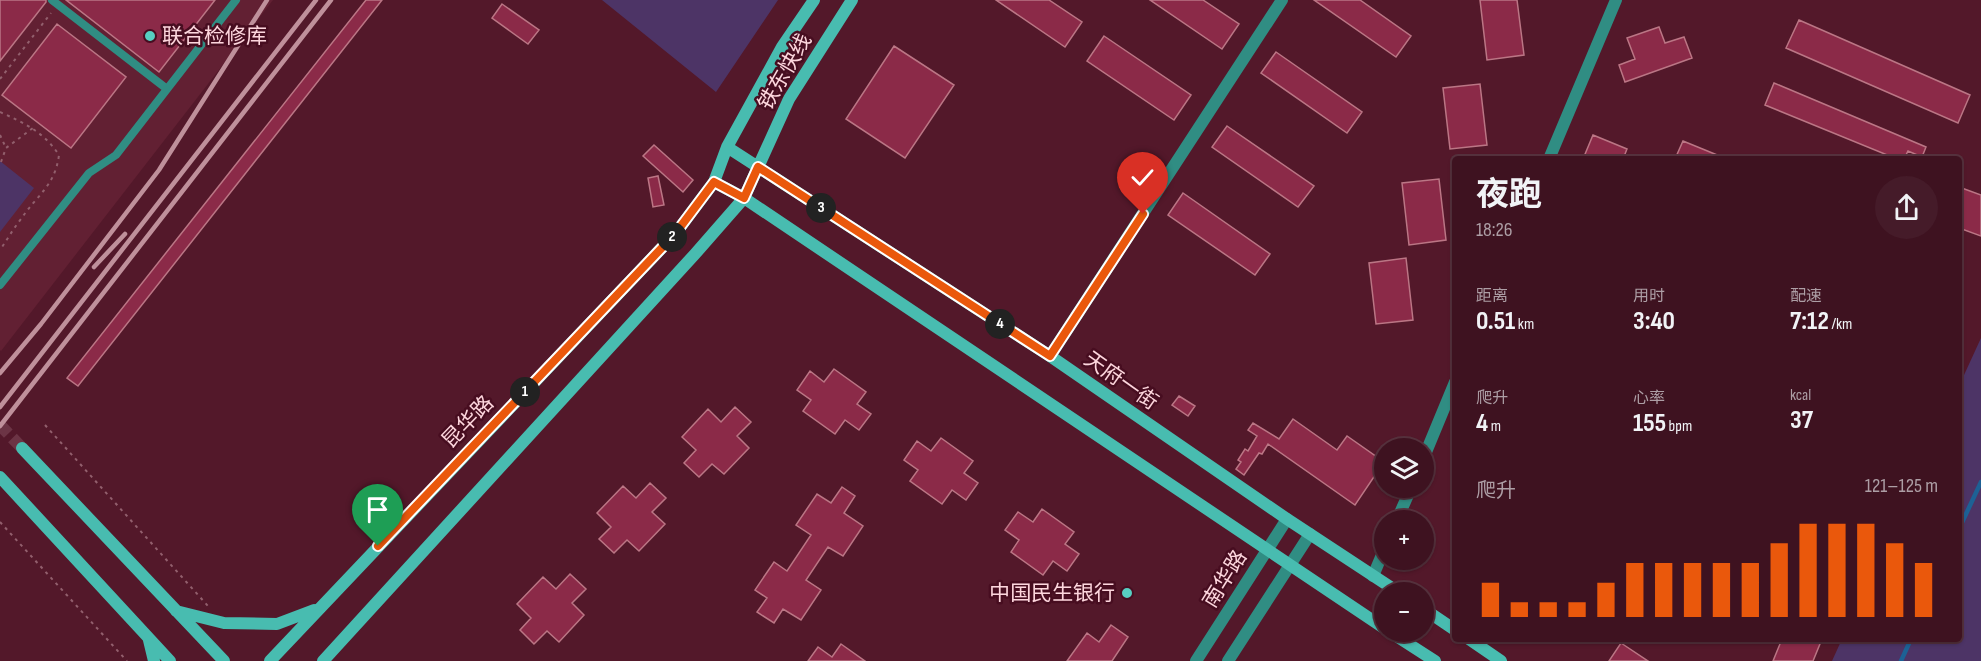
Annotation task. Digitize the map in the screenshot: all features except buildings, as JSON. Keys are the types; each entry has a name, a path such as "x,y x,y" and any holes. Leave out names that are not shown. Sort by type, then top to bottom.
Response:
{"main road":[{"name":"铁东快线","path":"727,147 782,47 814,0"},
{"name":"铁东快线","path":"758,167 789,99 852,0"},
{"name":"天府一街","path":"727,147 1050,356 1382,582"},
{"name":"昆华路","path":"270,661 675,234 714,182 727,147"},
{"path":"322,661 695,254 744,198 758,167"},
{"path":"714,182 744,198 1374,621"},
{"path":"22,448 224,661"},
{"path":"0,477 170,661"},
{"path":"175,611 224,623 277,624 318,608"},
{"path":"1434,616 1452,628"},
{"path":"149,639 154,661"},
{"path":"1406,642 1435,661"},
{"path":"1474,642 1502,661"}],"street":[{"path":"1050,356 1282,0"},
{"path":"1550,156 1616,0"},
{"path":"1432,438 1452,389"},
{"name":"南华路","path":"1196,661 1287,519"},
{"path":"1228,661 1310,534"},
{"path":"1373,576 1376,570"}],"lane":[{"path":"0,285 89,173 116,155 236,0"},
{"path":"55,2 167,89"}],"path":[{"path":"0,80 55,2"},
{"path":"0,112 33,128 51,143 59,155 52,182 20,219 0,250"},
{"path":"1,162 6,148 33,128"},
{"path":"0,135 6,148"},
{"path":"45,425 209,606"},
{"path":"0,522 127,661"}],"shaded area":[{"path":"0,0 273,0 1,351 0,350"},
{"path":"602,0 778,0 716,92"},
{"path":"0,161 34,188 0,232"},
{"path":"1981,338 1981,661 1832,661 1841,642 1962,642 1962,379"}],"waterway":[{"path":"1962,523 1981,482"},
{"path":"1901,661 1910,642"}],"tunnel":[{"path":"0,425 22,448"}],"railway":[{"path":"0,373 41,324 159,170 267,0"},
{"path":"0,407 316,0"},
{"path":"0,426 331,0"},
{"path":"94,267 125,234"}],"place":[{"name":"联合检修库","path":"150,36"},
{"name":"中国民生银行","path":"1127,593"}],"route":[{"path":"378,546 675,234 714,182 744,198 758,167 1050,356 1143,214"}]}
